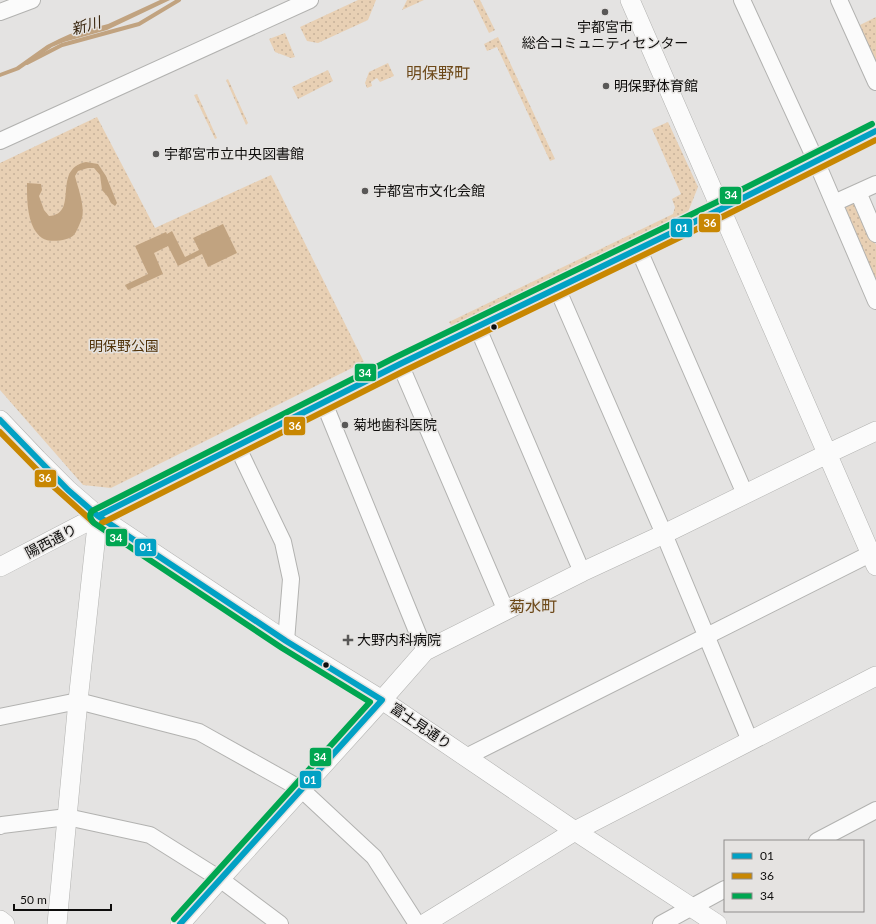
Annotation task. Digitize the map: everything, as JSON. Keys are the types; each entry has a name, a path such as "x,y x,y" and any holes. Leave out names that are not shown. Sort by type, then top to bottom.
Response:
{"street":[{"path":"0,12 32,0"},
{"path":"0,140 310,0"},
{"path":"466,757 707,636 874,557 827,454 630,0"},
{"path":"742,0 816,161 876,301"},
{"path":"839,0 876,82"},
{"name":"陽西通り","path":"0,567 98,516 476,326 721,209 876,131"},
{"path":"834,203 876,184"},
{"path":"858,192 876,234"},
{"path":"638,248 745,494"},
{"path":"557,288 664,534 750,741"},
{"path":"476,326 582,572"},
{"path":"400,364 506,611"},
{"path":"324,403 425,651"},
{"name":"富士見通り","path":"0,420 37,460 98,516 286,641 382,700 575,831 717,924"},
{"path":"180,924 425,651 582,572 876,431"},
{"path":"237,446 283,542 291,579 286,641"},
{"path":"57,924 78,701 98,516"},
{"path":"424,924 575,831 876,676"},
{"path":"0,717 78,701 199,732 301,789 374,857 417,924"},
{"path":"819,840 876,810"},
{"path":"0,826 68,817 150,835 220,879 280,924"},
{"path":"661,924 724,890"},
{"path":"0,920 5,924"}],"green space":[{"path":"358,0 376,0 368,20 318,43 307,41 300,27"},
{"path":"407,0 424,0 402,10"},
{"path":"473,0 480,0 495,30 489,33"},
{"path":"876,17 876,65 858,26"},
{"path":"285,33 295,57 291,58 275,52 269,39"},
{"path":"498,37 555,159 550,161 497,47 487,51 484,44"},
{"path":"388,63 394,76 380,82 377,78 371,82 372,86 367,88 365,83 369,72"},
{"path":"328,70 333,81 298,99 292,87"},
{"path":"228,79 248,123 246,125 226,80"},
{"path":"197,94 217,138 215,139 194,95"},
{"name":"明保野公園","path":"97,117 155,228 271,175 364,362 111,488 83,485 0,390 0,163"},
{"path":"668,122 698,187 688,212 452,327 449,322 673,214 675,207 672,199 681,194 652,129"},
{"path":"855,198 876,245 876,288 840,205"}],"shaded area":[{"path":"160,0 170,0 107,30 64,42 52,47 19,70 0,77 0,73 16,67 47,45 59,39 70,34 108,24"},
{"path":"86,162 98,164 106,176 117,203 115,206 111,203 102,190 100,175 94,168 78,171 75,176 81,197 83,213 76,232 67,239 54,241 45,240 34,229 30,218 27,201 27,183 41,184 42,190 39,196 44,210 49,216 58,213 63,208 70,173 76,166"},
{"path":"223,224 237,253 208,267 202,254 178,266 168,246 154,253 163,274 128,290 125,285 148,274 135,246 166,232 167,234 172,231 185,257 199,250 193,238"}],"waterway":[{"name":"新川","path":"27,63 62,45 139,24 179,0"}],"transit line":[{"name":"34","path":"174,919 370,702 282,648 94,523 90,517 92,511 396,357 717,202 872,124"},
{"name":"01","path":"98,516 400,364 721,209 876,131"},
{"name":"36","path":"102,523 404,371 724,216 876,140"},
{"name":"01","path":"0,420 68,490 98,516 286,641 382,700 180,924"},
{"name":"36","path":"0,432 54,487 93,522"}],"place":[{"name":"宇都宮市 総合コミュニティセンター","path":"605,12"},
{"name":"明保野体育館","path":"606,86"},
{"name":"宇都宮市立中央図書館","path":"156,154"},
{"name":"宇都宮市文化会館","path":"365,191"},
{"name":"菊地歯科医院","path":"345,425"},
{"name":"大野内科病院","path":"348,640"}],"district":[{"name":"明保野町","path":"438,73"},
{"name":"菊水町","path":"533,606"}]}
